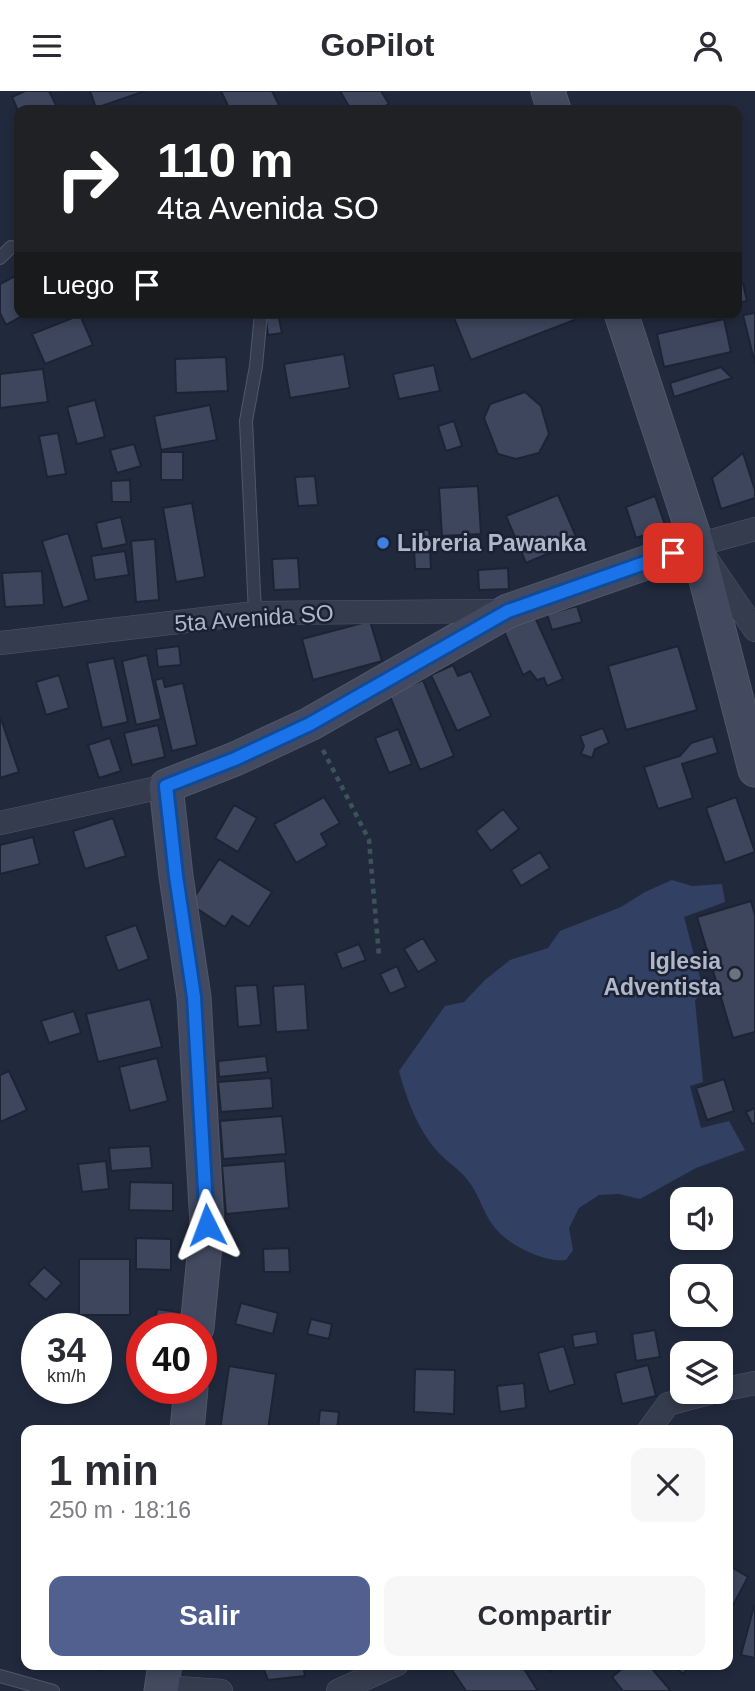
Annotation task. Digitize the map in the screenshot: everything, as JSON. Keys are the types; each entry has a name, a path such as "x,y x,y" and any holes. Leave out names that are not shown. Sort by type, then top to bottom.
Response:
{"street":[{"path":"623,319 697,545 755,770"},
{"path":"0,823 166,786 235,759 310,724 508,611 697,545 755,529"},
{"path":"697,545 755,630"},
{"name":"5ta Avenida SO","path":"0,643 255,613 508,611"},
{"path":"166,786 195,1011 207,1225 198,1313"},
{"path":"733,1388 755,1383"},
{"path":"653,1425 670,1403"},
{"path":"187,1425 189,1404"},
{"path":"338,1691 384,1670"},
{"path":"163,1681 221,1691"}],"lane":[{"path":"0,258 11,247"},
{"path":"255,613 246,421 256,366 260,319"},
{"path":"0,1676 53,1691"}],"path":[{"path":"310,724 369,840 379,956"}],"water":[{"path":"672,880 692,886 722,884 725,902 684,917 703,989 695,1001 703,1082 690,1086 701,1128 729,1121 745,1150 696,1168 640,1199 619,1194 599,1195 579,1208 569,1228 573,1250 566,1260 536,1255 515,1245 498,1231 470,1183 431,1143 414,1114 399,1071 445,1006 464,1002 510,960 548,948 560,931 621,907"}],"building":[{"path":"25,91 49,91 56,105 16,105 12,97"},
{"path":"90,91 145,91 105,105 95,105"},
{"path":"221,91 272,91 279,105 228,105"},
{"path":"340,91 381,91 389,104 387,105 348,105"},
{"path":"14,277 14,319 17,319 6,325 0,313 0,284"},
{"path":"742,283 747,301 742,302"},
{"path":"755,313 755,364 743,315"},
{"path":"70,319 82,319 93,345 45,364 32,334"},
{"path":"266,319 279,319 282,333 268,335"},
{"path":"454,319 577,319 471,360"},
{"path":"724,319 731,352 664,367 657,334"},
{"path":"344,354 350,388 290,398 284,364"},
{"path":"226,357 228,391 176,393 175,359"},
{"path":"434,365 440,391 399,399 393,374"},
{"path":"721,367 732,378 674,397 670,383"},
{"path":"43,369 48,402 0,408 0,374"},
{"path":"525,392 541,406 549,434 539,453 516,459 498,454 484,418 490,404"},
{"path":"95,400 105,437 77,444 67,407"},
{"path":"210,405 217,440 161,450 154,416"},
{"path":"454,421 462,446 446,451 438,426"},
{"path":"58,433 66,474 47,477 39,436"},
{"path":"134,444 141,466 117,473 110,450"},
{"path":"161,452 183,452 183,480 161,480"},
{"path":"743,453 755,498 721,509 712,478"},
{"path":"315,476 318,505 298,506 295,477"},
{"path":"130,480 131,502 112,502 111,481"},
{"path":"478,486 481,534 442,536 439,488"},
{"path":"558,495 578,541 526,563 506,516"},
{"path":"655,496 666,528 636,538 626,507"},
{"path":"192,503 205,577 176,582 163,508"},
{"path":"121,517 127,544 102,549 96,523"},
{"path":"413,530 429,530 431,569 415,569"},
{"path":"68,533 89,600 63,608 42,541"},
{"path":"155,539 159,600 136,602 131,541"},
{"path":"125,551 129,575 95,580 91,556"},
{"path":"298,558 300,589 274,590 272,559"},
{"path":"508,568 509,589 479,590 478,570"},
{"path":"42,571 44,605 5,607 2,573"},
{"path":"577,606 582,622 552,630 547,614"},
{"path":"534,615 563,679 547,686 544,678 537,680 530,671 523,675 503,629"},
{"path":"370,621 382,661 313,680 302,639"},
{"path":"179,646 181,665 158,667 156,649"},
{"path":"678,646 697,710 626,730 608,666"},
{"path":"147,655 161,719 136,725 122,661"},
{"path":"114,658 128,722 102,728 87,663"},
{"path":"453,665 458,676 471,671 491,716 457,731 431,675"},
{"path":"59,675 69,708 46,715 36,682"},
{"path":"163,678 165,687 183,683 197,745 172,751 155,680"},
{"path":"423,680 454,756 420,770 389,694"},
{"path":"0,716 19,772 0,778"},
{"path":"158,725 165,757 132,765 124,733"},
{"path":"603,728 609,743 595,749 592,758 581,754 584,746 580,736"},
{"path":"398,729 412,764 389,773 375,738"},
{"path":"713,736 718,753 682,764 693,798 658,809 644,767 680,756 691,743"},
{"path":"110,738 121,771 99,778 88,745"},
{"path":"324,797 340,823 321,834 327,845 296,863 274,824"},
{"path":"736,797 755,852 725,863 706,808"},
{"path":"234,805 257,818 238,852 215,838"},
{"path":"503,809 519,829 491,851 476,831"},
{"path":"113,818 126,856 85,869 73,831"},
{"path":"33,837 40,864 0,874 0,845"},
{"path":"540,852 550,868 521,886 511,870"},
{"path":"219,859 272,892 249,927 232,916 225,927 190,904"},
{"name":"Iglesia Adventista","path":"751,901 755,915 755,1032 733,1038 697,917"},
{"path":"136,925 149,959 118,971 105,936"},
{"path":"423,938 437,961 418,972 404,949"},
{"path":"359,944 366,960 342,969 336,953"},
{"path":"397,966 406,987 390,994 380,974"},
{"path":"305,984 308,1030 276,1032 273,986"},
{"path":"257,985 261,1025 238,1027 235,986"},
{"path":"150,999 162,1047 98,1062 86,1014"},
{"path":"74,1011 81,1033 49,1043 41,1021"},
{"path":"266,1056 268,1072 219,1077 218,1061"},
{"path":"157,1058 168,1101 130,1111 119,1067"},
{"path":"9,1071 27,1110 0,1122 0,1075"},
{"path":"271,1078 273,1108 221,1112 218,1082"},
{"path":"724,1079 734,1111 707,1120 696,1088"},
{"path":"755,1108 755,1123 752,1124 746,1112"},
{"path":"282,1116 286,1154 223,1159 220,1121"},
{"path":"150,1146 152,1168 111,1171 109,1148"},
{"path":"106,1161 109,1189 82,1192 78,1164"},
{"path":"285,1161 289,1208 226,1214 222,1166"},
{"path":"130,1182 173,1183 173,1211 129,1210"},
{"path":"136,1238 171,1239 171,1270 136,1269"},
{"path":"289,1248 290,1272 264,1272 263,1249"},
{"path":"79,1259 130,1259 130,1313 79,1313"},
{"path":"44,1267 62,1283 46,1300 28,1284"},
{"path":"241,1303 278,1313 273,1334 235,1324"},
{"path":"157,1309 178,1312 178,1313 156,1313"},
{"path":"311,1319 332,1324 329,1339 307,1334"},
{"path":"655,1330 660,1357 636,1361 632,1334"},
{"path":"596,1331 598,1344 574,1348 572,1335"},
{"path":"564,1346 575,1384 549,1392 538,1353"},
{"path":"648,1365 656,1396 622,1404 615,1373"},
{"path":"229,1366 276,1374 269,1425 221,1425"},
{"path":"415,1369 455,1370 454,1414 414,1412"},
{"path":"524,1383 526,1408 500,1412 497,1386"},
{"path":"320,1410 339,1412 338,1425 318,1425"},
{"path":"733,1568 748,1577 733,1605"},
{"path":"755,1607 755,1658 741,1655"},
{"path":"264,1670 304,1670 305,1676 268,1680"},
{"path":"452,1670 525,1670 538,1691 466,1691"},
{"path":"621,1670 653,1670 671,1691 623,1691 612,1677"}],"place":[{"name":"Libreria Pawanka","path":"383,543"},
{"name":"Iglesia Adventista","path":"735,974"}],"route":[{"path":"207,1225 194,997 166,786 235,759 310,724 508,611 673,553"}]}
